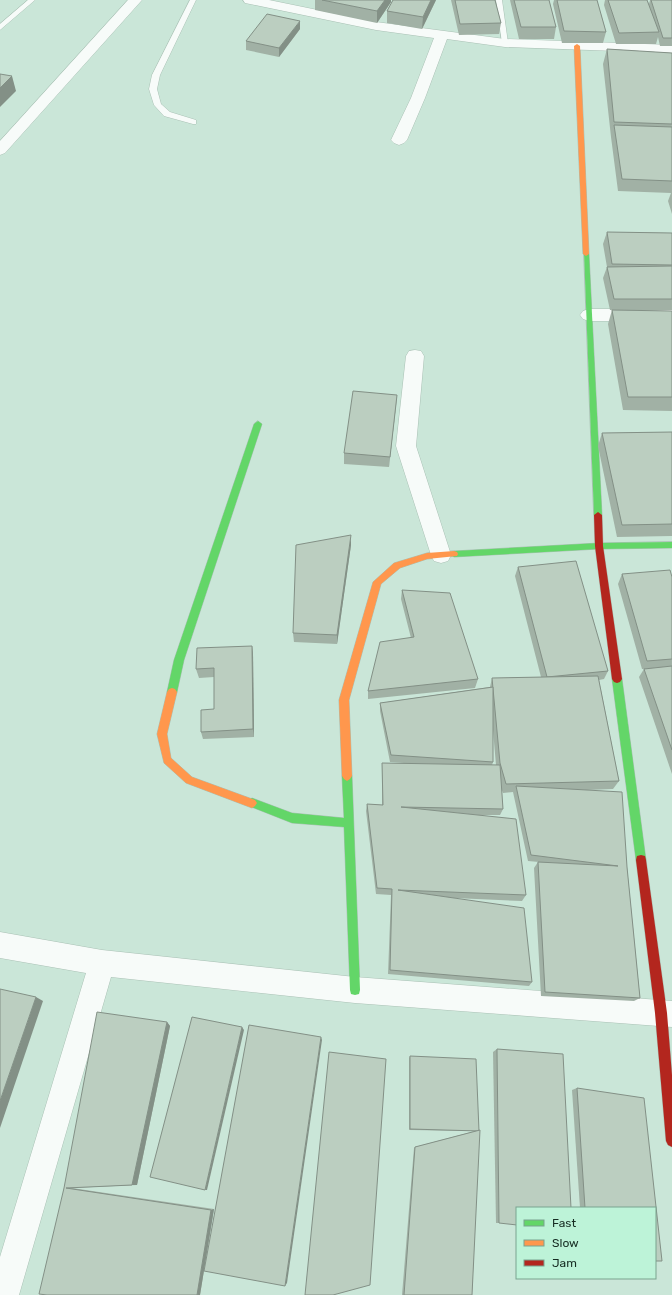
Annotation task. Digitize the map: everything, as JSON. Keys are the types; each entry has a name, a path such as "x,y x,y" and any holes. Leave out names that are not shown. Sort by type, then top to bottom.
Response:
{"street":[{"path":"0,150 135,0"},
{"path":"250,0 376,26 505,43 672,50"},
{"path":"294,10 304,0"},
{"path":"398,140 418,98 442,34"},
{"path":"577,46 600,546 666,1013 672,1141"},
{"path":"589,315 672,315"},
{"path":"415,356 406,446 441,555"},
{"path":"258,424 179,660 162,734 167,760 189,780 292,818 349,823"},
{"path":"355,990 344,700 377,582 398,565 427,556 600,546 672,545"},
{"path":"0,945 102,963 355,990 666,1013"},
{"path":"4,1295 102,963"}],"lane":[{"path":"0,28 32,0"},
{"path":"193,122 168,114 158,105 153,89 156,75 194,0"},
{"path":"499,0 505,43"}],"building":[{"path":"322,0 385,0 377,11"},
{"path":"393,0 431,0 423,17 387,11"},
{"path":"455,0 495,0 501,23 460,24"},
{"path":"514,0 549,0 556,27 521,27"},
{"path":"557,0 597,0 606,32 564,31"},
{"path":"608,0 647,0 659,32 619,33"},
{"path":"651,0 672,0 672,38 663,38"},
{"path":"267,14 300,21 279,48 246,41"},
{"path":"607,49 672,53 672,124 614,122"},
{"path":"0,74 12,76 0,88"},
{"path":"614,125 672,127 672,181 622,179"},
{"path":"607,232 672,233 672,265 612,264"},
{"path":"672,266 672,299 614,299 607,267"},
{"path":"612,310 672,311 672,397 628,397"},
{"path":"353,391 397,395 390,457 344,453"},
{"path":"672,432 672,524 622,525 602,433"},
{"path":"351,535 337,635 293,633 296,545"},
{"path":"576,561 608,671 547,677 518,567"},
{"path":"670,570 672,577 672,659 647,661 622,574"},
{"path":"402,590 450,593 478,679 368,691 380,642 414,637"},
{"path":"252,646 253,729 201,732 201,710 214,709 214,668 196,669 197,648"},
{"path":"672,666 672,750 644,669"},
{"path":"598,676 619,781 506,784 500,763 492,678"},
{"path":"493,687 493,762 391,755 380,703"},
{"path":"382,763 500,765 503,809 401,807 516,819 526,895 398,890 524,908 532,982 390,970 392,889 377,888 367,804 383,805"},
{"path":"516,786 622,792 627,867 640,998 545,992 538,862 618,866 531,855"},
{"path":"0,989 36,997 0,1101"},
{"path":"97,1012 167,1022 132,1185 66,1188 211,1210 197,1295 39,1294 64,1188"},
{"path":"192,1017 242,1027 205,1190 150,1177"},
{"path":"249,1025 321,1037 285,1286 204,1271"},
{"path":"497,1049 563,1054 571,1207 516,1207 516,1225 499,1223"},
{"path":"329,1052 386,1059 370,1285 333,1295 305,1295"},
{"path":"410,1056 476,1059 479,1131 410,1129"},
{"path":"577,1088 644,1098 662,1261 656,1261 656,1207 585,1207"},
{"path":"480,1130 472,1295 404,1295 415,1147"}],"traffic: fast":[{"path":"586,254 598,515"},
{"path":"172,692 179,660 258,424"},
{"path":"454,554 599,546 672,545"},
{"path":"617,679 641,860"},
{"path":"347,776 355,990"},
{"path":"252,803 292,818 349,823"}],"traffic: slow":[{"path":"577,46 586,254"},
{"path":"347,776 344,700 377,582 397,565 427,556 454,554"},
{"path":"172,692 162,734 167,760 189,780 252,803"}],"traffic: jam":[{"path":"598,515 599,546 617,679"},
{"path":"641,860 661,1013 672,1141"}]}
